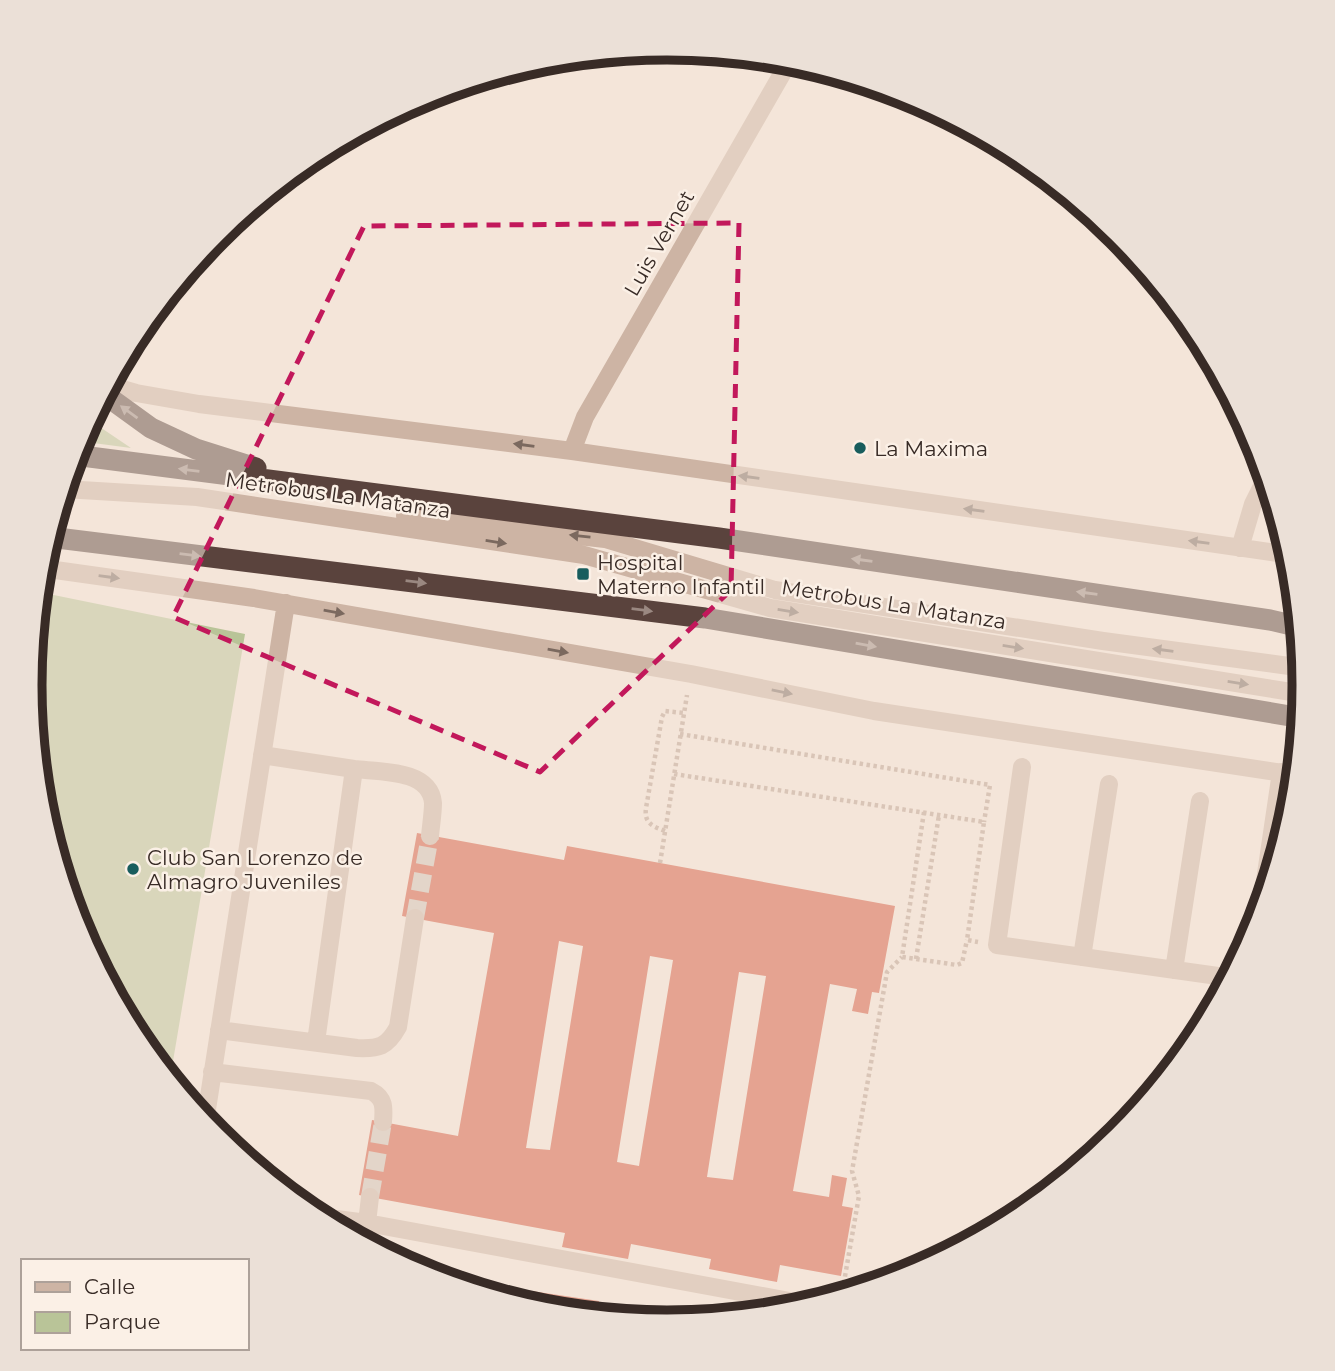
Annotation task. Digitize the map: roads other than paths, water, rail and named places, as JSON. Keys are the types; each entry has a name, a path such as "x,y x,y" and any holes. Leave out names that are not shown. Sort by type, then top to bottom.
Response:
{"highway":[{"path":"112,400 152,428 196,449 251,466 354,490"},
{"path":"86,456 733,540 1290,625"},
{"path":"60,538 705,618 1292,717"}],"street":[{"name":"Luis Vernet","path":"572,451 585,417 784,71"},
{"path":"118,388 199,404 572,451 1279,553"},
{"name":"Metrobus La Matanza","path":"77,479 605,539 775,590 1090,639 1293,666"},
{"path":"1240,548 1253,504 1261,488"},
{"name":"Metrobus La Matanza","path":"73,490 197,497 584,555 770,608 1293,692"},
{"path":"53,570 286,603 691,674 874,711 1287,774"},
{"path":"207,1109 286,603"},
{"path":"262,755 416,778 429,788 433,802 430,836"},
{"path":"1022,767 997,945 1220,976"},
{"path":"317,1042 354,769"},
{"path":"1082,957 1109,784"},
{"path":"1174,970 1200,801"},
{"path":"219,1030 375,1049 390,1041 398,1027 415,918"},
{"path":"212,1072 371,1091 380,1096 384,1105 383,1122"},
{"path":"367,1223 370,1197"},
{"path":"343,1220 784,1300"}],"tunnel":[{"path":"415,918 430,836"},
{"path":"370,1197 383,1122"}],"place":[{"name":"La Maxima","path":"860,448"},
{"name":"Hospital Materno Infantil","path":"583,574"},
{"name":"Club San Lorenzo de Almagro Juveniles","path":"133,869"}]}
